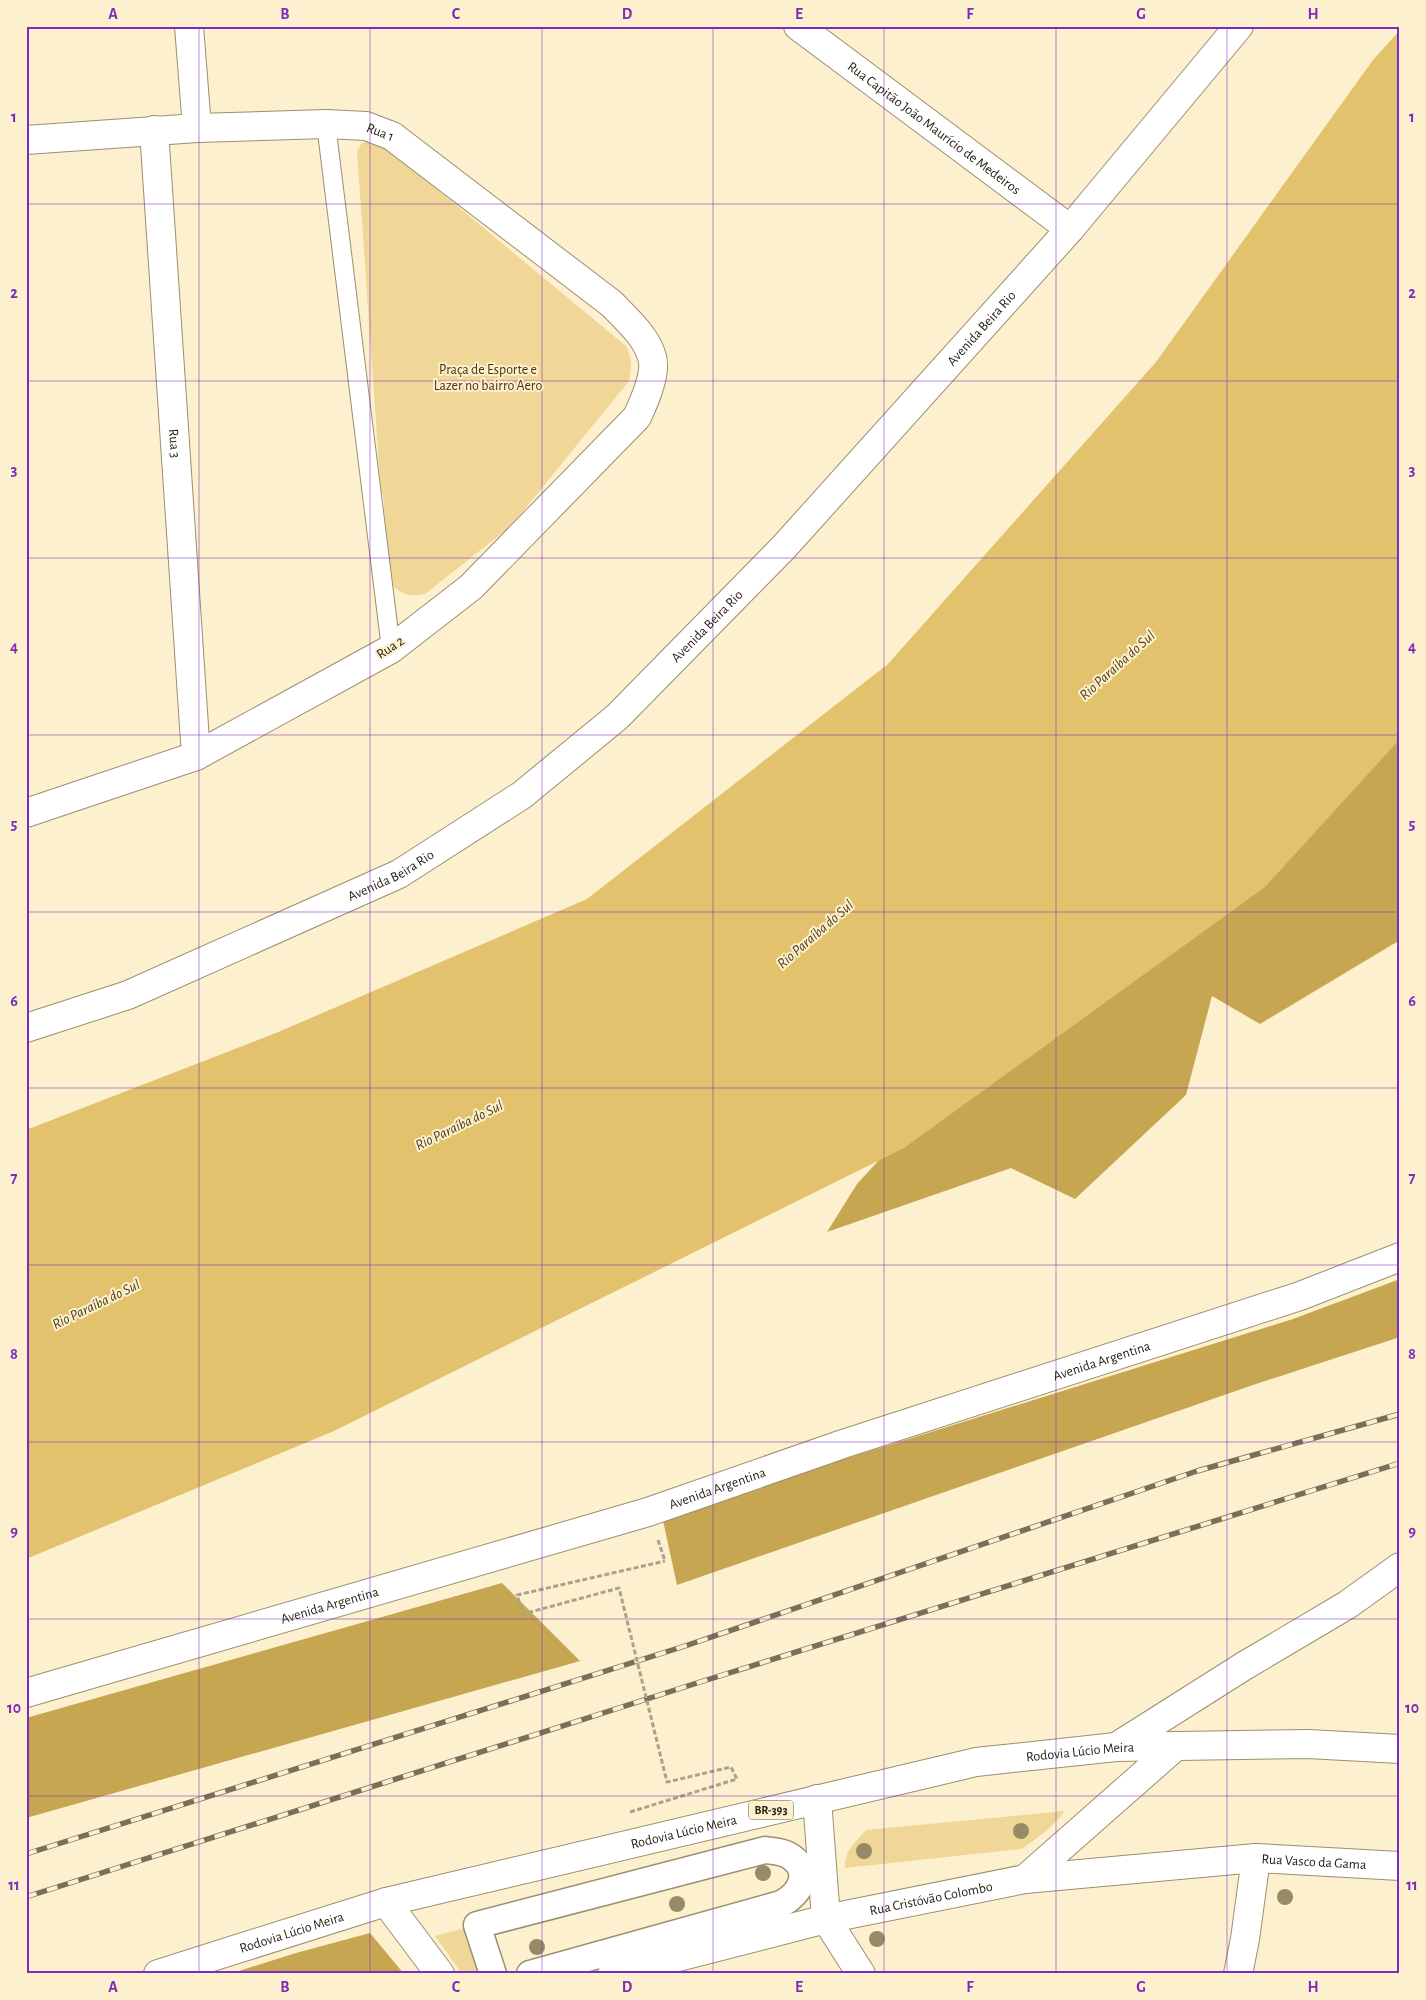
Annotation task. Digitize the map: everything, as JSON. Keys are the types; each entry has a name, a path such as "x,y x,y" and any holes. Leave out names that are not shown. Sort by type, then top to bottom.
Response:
{"street":[{"path":"189,26 197,128"},
{"name":"Rua Capitão João Maurício de Medeiros","path":"798,26 1070,229"},
{"name":"Avenida Beira Rio","path":"26,1028 128,995 399,874 522,795 617,717 784,547 1070,229 1239,26"},
{"name":"Rua 1","path":"26,140 197,128 326,124 366,126 392,136 612,304 639,332 653,358"},
{"name":"Rua 3","path":"154,130 196,756"},
{"name":"Rua 2","path":"26,814 196,756 391,649 471,587 638,417 650,386 653,358"},
{"name":"Avenida Argentina","path":"26,1692 648,1512 843,1444 1300,1296 1400,1257"},
{"path":"1116,1747 1244,1666 1347,1605 1400,1567"},
{"name":"Rodovia Lúcio Meira","path":"158,1974 386,1902 976,1762 1116,1747 1308,1744 1400,1749"},
{"path":"1025,1879 1176,1746"},
{"path":"817,1799 826,1919 860,1974"},
{"path":"493,1974 477,1925 765,1850 788,1854 802,1871 798,1892 791,1899 781,1904 530,1974"},
{"name":"Rua Cristóvão Colombo","path":"612,1974 826,1919 1025,1879 1256,1858"},
{"name":"Rua Vasco da Gama","path":"1238,1974 1245,1939 1256,1858 1400,1866"},
{"path":"386,1902 440,1974"}],"lane":[{"path":"326,124 391,649"}],"path":[{"path":"630,1812 737,1779 731,1767 667,1782 619,1588 523,1614 517,1596 665,1561"}],"green space":[{"name":"Praça de Esporte e Lazer no bairro Aero","path":"371,140 380,142 626,346 631,363 629,381 511,526 425,594 420,595 406,594 398,590 390,582 383,494 381,494 357,151 362,143"},
{"path":"1065,1811 1045,1832 1021,1849 845,1868 848,1851 866,1830"},
{"path":"477,1925 493,1974 462,1974 435,1936"}],"shaded area":[{"path":"1400,595 1400,940 1260,1024 1212,996 1186,1095 1075,1199 1011,1168 827,1232 857,1184"},
{"path":"1400,1279 1400,1337 1253,1385 677,1585 662,1516 1293,1319"},
{"path":"502,1583 580,1661 26,1818 26,1718"},
{"path":"370,1933 404,1974 229,1974 296,1953"}],"water":[{"name":"Rio Paraíba do Sul","path":"1400,30 1400,739 1265,887 904,1148 334,1431 26,1559 26,1130 276,1033 587,899 888,664 1156,362 1373,60"}],"railway":[{"path":"26,1854 688,1645 1197,1471 1400,1414"},
{"path":"26,1897 697,1683 1400,1463"}]}
